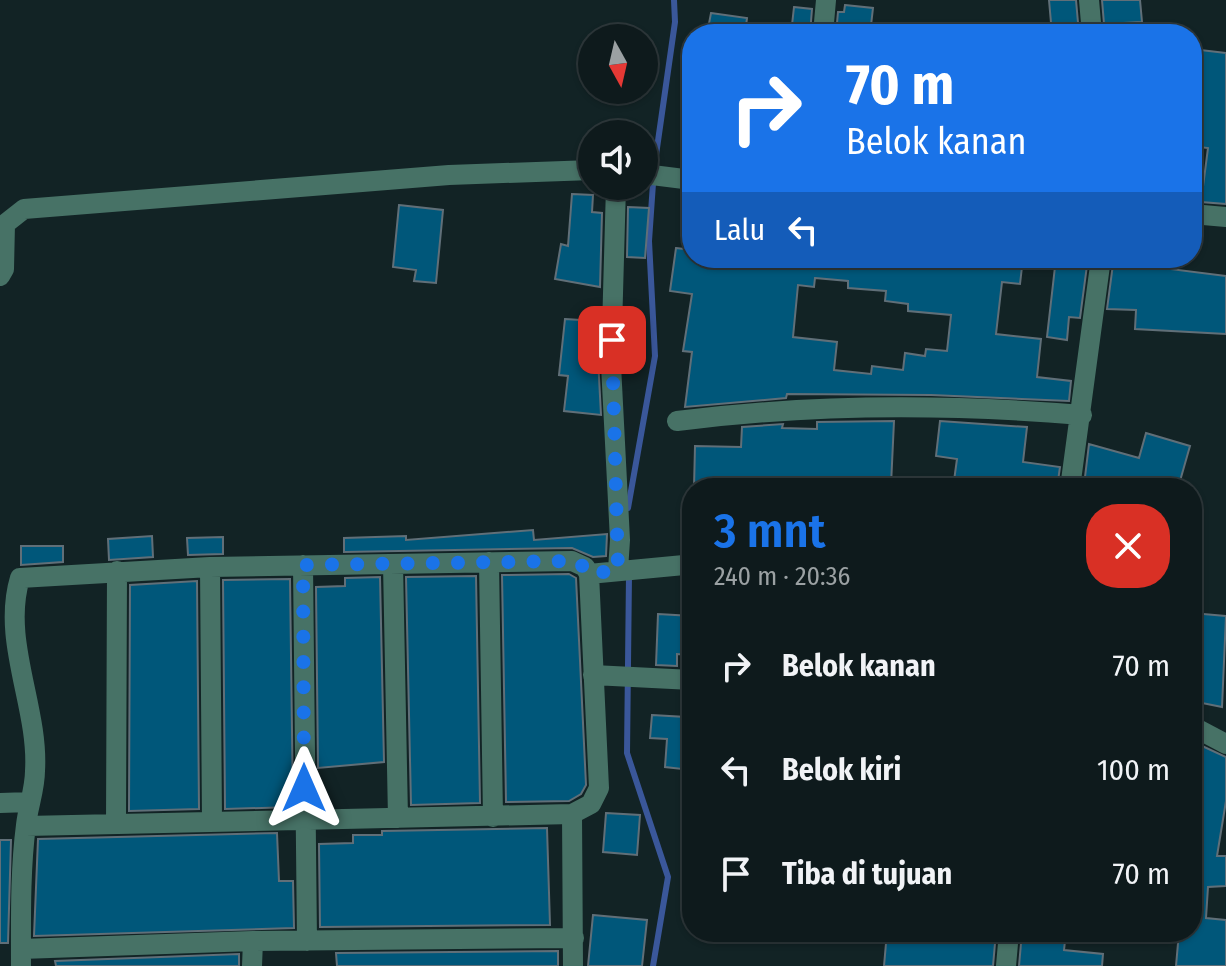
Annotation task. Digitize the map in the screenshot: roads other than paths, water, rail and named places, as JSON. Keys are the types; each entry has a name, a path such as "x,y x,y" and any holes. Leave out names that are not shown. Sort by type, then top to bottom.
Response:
{"street":[{"path":"824,24 826,0"},
{"path":"1089,0 1091,24"},
{"path":"0,276 4,269 5,224 24,209 449,175 578,170"},
{"path":"658,176 682,179"},
{"path":"616,200 611,377 620,540 627,570"},
{"path":"1202,215 1226,217"},
{"path":"1072,478 1100,268"},
{"path":"677,421 783,412 936,408 996,408 1082,415"},
{"path":"489,562 493,817"},
{"path":"26,826 572,814 591,804 599,788 589,574 579,562 117,571 20,578 14,602 20,668 30,716 36,770 26,826 21,957 253,941 574,938"},
{"path":"393,564 398,818"},
{"path":"303,565 307,941"},
{"path":"589,574 682,565"},
{"path":"210,567 212,822"},
{"path":"116,824 117,571"},
{"path":"593,675 682,679"},
{"path":"1202,731 1226,744"},
{"path":"0,803 30,802"},
{"path":"572,814 573,966"},
{"path":"252,966 253,941"},
{"path":"1006,966 1008,942"}],"waterway":[{"path":"628,508 655,356 649,241 654,169 675,22 674,0"},
{"path":"629,575 627,753 668,877 653,966"}]}
